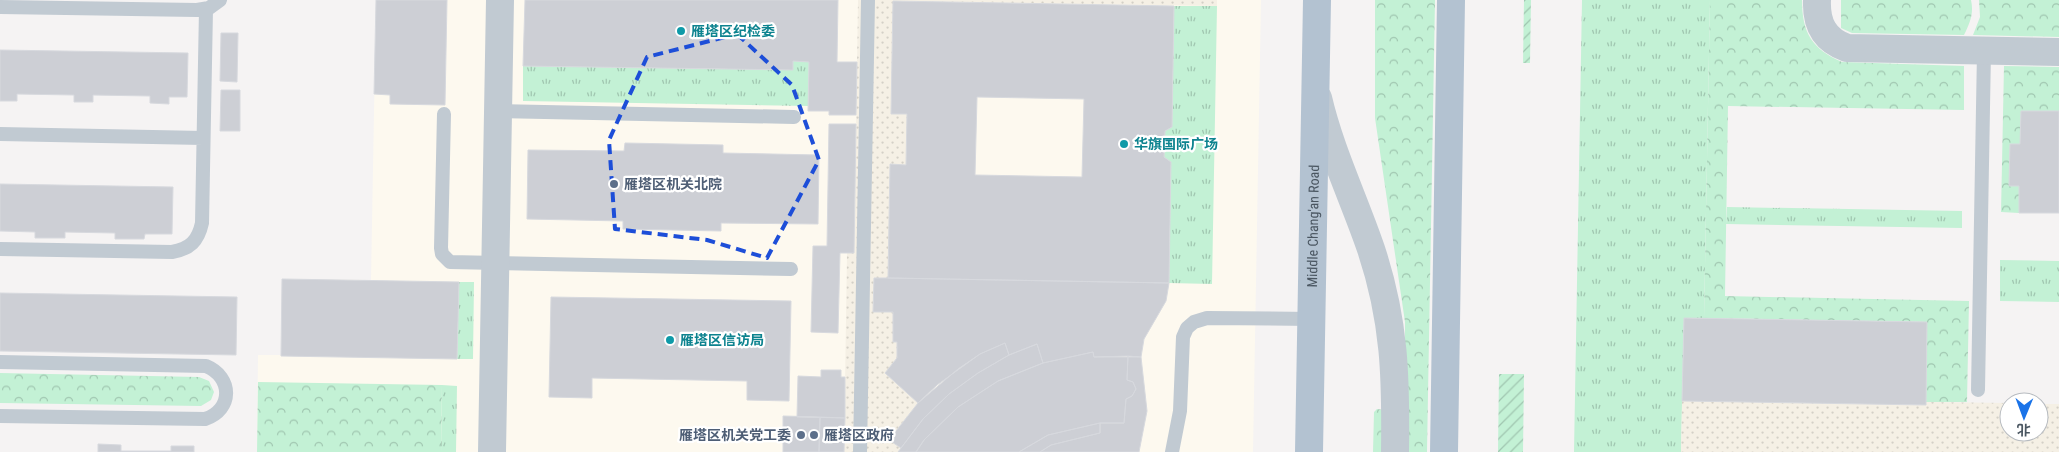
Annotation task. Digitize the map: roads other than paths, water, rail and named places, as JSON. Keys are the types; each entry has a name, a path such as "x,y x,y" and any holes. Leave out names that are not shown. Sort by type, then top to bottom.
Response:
{"main road":[{"name":"Middle Chang'an Road","path":"1309,452 1317,0"},
{"path":"1444,452 1451,0"}],"street":[{"path":"492,452 500,0"},
{"path":"1817,0 1819,23 1828,36 1840,45 1855,49 2059,52"},
{"path":"1316,80 1322,116 1372,250 1384,295 1394,357 1394,452"}],"lane":[{"path":"0,7 206,9 220,0"},
{"path":"860,452 868,0"},
{"path":"0,249 172,252 184,250 193,244 199,234 202,223 206,9"},
{"path":"1978,390 1984,51"},
{"path":"498,112 794,117"},
{"path":"444,114 442,254 450,262 791,269"},
{"path":"0,134 203,138"},
{"path":"1172,452 1180,410 1183,336 1190,325 1198,320 1207,318 1312,319"},
{"path":"0,362 206,366 222,378 226,393 222,408 214,415 205,419 0,416"}],"place":[{"name":"雁塔区纪检委","path":"681,31"},
{"name":"华旗国际广场","path":"1124,144"},
{"name":"雁塔区机关北院","path":"614,184"},
{"name":"雁塔区信访局","path":"670,340"},
{"name":"雁塔区机关党工委","path":"801,435"},
{"name":"雁塔区政府","path":"814,435"}]}
